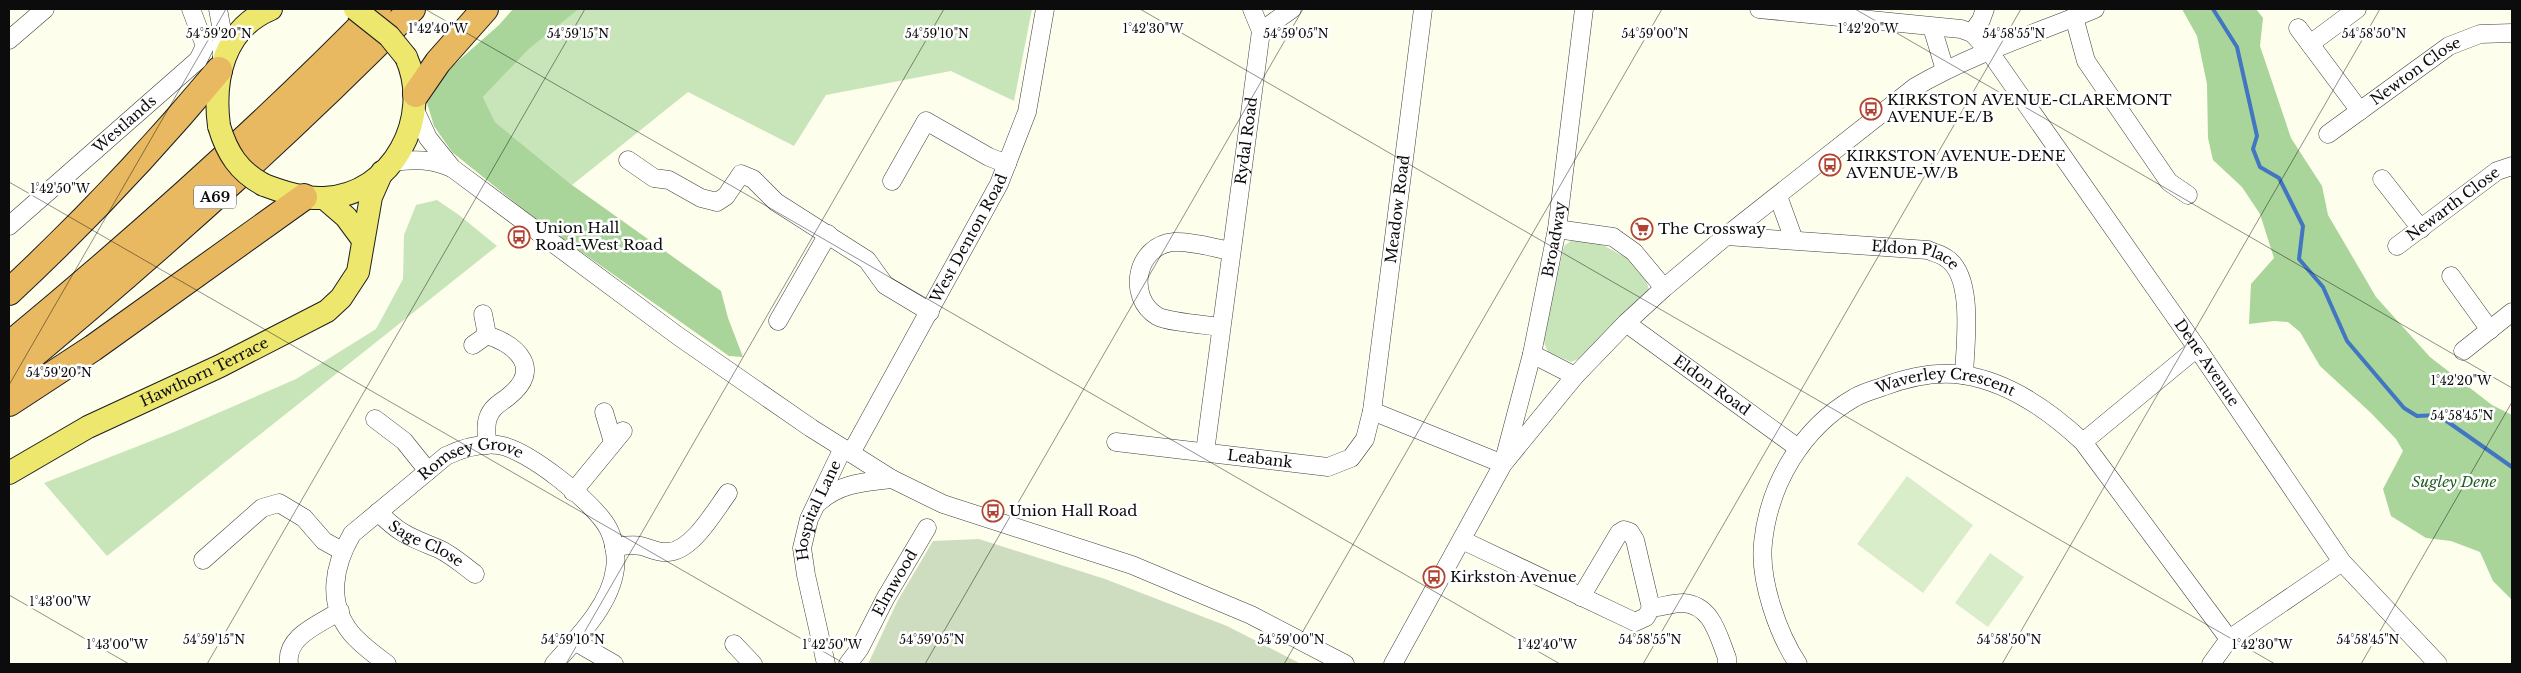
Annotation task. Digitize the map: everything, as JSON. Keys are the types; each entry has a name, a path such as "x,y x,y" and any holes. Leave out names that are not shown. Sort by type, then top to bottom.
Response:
{"highway":[{"name":"A69","path":"9,345 187,191 378,9"},
{"name":"A69","path":"9,375 94,304 203,208 412,9"},
{"path":"415,102 438,62 485,9"},
{"path":"9,292 63,242 188,107 221,66"},
{"path":"9,403 94,348 314,197"}],"main road":[{"path":"271,9 254,19 244,29 221,66 216,88 220,126 232,159 247,175 264,185 314,197 346,217 363,240"},
{"path":"314,197 356,189 387,167 408,138 415,102 414,79 406,57 389,36 355,9"},
{"name":"Hawthorn Terrace","path":"9,474 88,426 220,366 327,311 342,298 358,272 371,197 387,167"}],"street":[{"path":"9,40 45,9"},
{"name":"Westlands","path":"9,226 198,60 205,46 191,9"},
{"name":"West Denton Road","path":"847,450 930,312 999,184 1028,112 1045,9"},
{"path":"1252,9 1261,31 1292,9"},
{"name":"Meadow Road","path":"1372,411 1423,9"},
{"name":"Broadway","path":"1504,464 1532,354 1557,229 1584,9"},
{"path":"1759,9 1961,29 1972,33 1981,20 1985,9"},
{"path":"1393,664 1504,464 1575,376 1626,323 1726,236 1915,87 1945,70 1989,50 2095,9"},
{"path":"2310,44 2357,9"},
{"path":"220,11 221,66"},
{"path":"2074,17 2086,60 2169,182 2188,195"},
{"path":"1932,26 1945,70"},
{"path":"2298,28 2360,111"},
{"name":"Rydal Road","path":"1205,452 1261,31"},
{"name":"Dene Avenue","path":"1972,33 1989,50 2197,348 2342,562 2438,664"},
{"name":"Newton Close","path":"2328,134 2449,46 2480,34 2512,33"},
{"path":"415,102 428,138 452,168 678,336 811,428 892,479 943,504 1132,564 1251,616 1345,664"},
{"path":"892,181 926,122 1007,164"},
{"path":"387,167 420,160 432,161 452,168"},
{"path":"628,160 654,178 669,180 700,198 717,202 726,196 741,174 753,179 776,202 867,260 885,285 930,312"},
{"name":"Newarth Close","path":"2397,246 2497,171 2512,166"},
{"path":"2382,180 2420,228"},
{"path":"1778,196 1794,240"},
{"path":"1557,229 1613,237 1634,252 1664,288"},
{"path":"778,321 828,234"},
{"name":"Eldon Place","path":"1726,236 1928,250 1947,258 1959,273 1966,300 1964,375"},
{"path":"1221,328 1159,317 1144,306 1138,290 1143,261 1155,247 1174,242 1231,251"},
{"path":"2451,276 2490,330"},
{"path":"2463,351 2512,312"},
{"path":"483,314 487,335"},
{"name":"Eldon Road","path":"1626,323 1798,448"},
{"path":"473,345 487,335"},
{"path":"487,335 500,339 519,351 524,362 524,370 517,387 509,396 500,401 488,418 487,445"},
{"path":"2083,442 2197,348"},
{"path":"1532,354 1575,376"},
{"name":"Waverley Crescent","path":"1798,664 1786,645 1765,580 1762,544 1775,489 1798,448 1825,419 1854,397 1910,377 1964,375 2032,399 2083,442 2229,639"},
{"path":"1372,411 1504,464"},
{"name":"Leabank","path":"1116,442 1328,467 1351,458 1366,439 1372,411"},
{"path":"573,492 618,436 604,412"},
{"path":"375,419 404,441 428,471"},
{"name":"Romsey Grove","path":"387,664 350,632 340,612 335,586 337,565 342,551 352,534 446,456 462,449 487,445 514,449 527,455 598,514 608,529 614,546 615,568 612,584 604,602 554,664"},
{"name":"Hospital Lane","path":"826,664 806,576 802,548 809,519 815,505 847,450"},
{"path":"815,505 828,493 848,484 892,479"},
{"path":"614,546 635,545 652,551 668,552 681,549 691,541 728,493"},
{"path":"203,560 262,508 279,502 304,518 324,541 342,551"},
{"name":"Sage Close","path":"378,512 394,528 420,543 439,549 475,574"},
{"name":"Elmwood","path":"848,664 860,648 885,599 927,528"},
{"path":"1462,540 1581,597 1635,622 1646,617 1651,608 1635,540 1630,532 1624,530 1619,533 1581,597"},
{"path":"2211,664 2229,639 2342,562"},
{"path":"1651,608 1682,603 1699,608 1712,619 1727,658 1727,664"},
{"path":"290,664 289,652 293,642 340,612"},
{"path":"574,641 614,664"},
{"path":"734,644 753,664"}],"green space":[{"path":"513,9 579,9 529,49 483,97 495,122 572,185 721,291 728,318 743,357 729,356 539,222 452,152 434,126 427,103 448,70 499,25"},
{"path":"579,9 1032,9 1014,101 951,71 826,95 794,146 688,92 572,185 495,122 483,97 529,49"},
{"name":"Sugley Dene","path":"2182,9 2256,9 2263,18 2260,46 2291,138 2322,186 2328,215 2376,297 2430,357 2492,405 2512,415 2512,600 2493,581 2480,552 2451,541 2426,538 2391,516 2383,489 2403,451 2396,439 2371,413 2320,366 2300,332 2288,322 2274,321 2249,324 2251,284 2274,258 2260,214 2242,187 2213,160 2208,138 2207,84 2197,36"},
{"path":"437,200 497,246 107,556 44,483 174,432 296,379 376,329 403,279 404,235 416,205"},
{"path":"1575,238 1595,241 1627,258 1644,272 1649,290 1581,358 1571,362 1548,352 1543,340 1564,246"},
{"path":"1907,476 1973,525 1923,593 1857,544"},
{"path":"979,539 1105,579 1227,626 1301,664 868,664 897,602 933,541"},
{"path":"1990,553 2024,577 1988,627 1955,603"}],"waterway":[{"path":"2213,9 2237,47 2257,136 2253,149 2260,167 2279,178 2303,226 2299,259 2323,287 2347,341 2404,408 2417,416 2438,415 2512,467"}],"place":[{"name":"KIRKSTON AVENUE-CLAREMONT AVENUE-E/B","path":"1871,109"},
{"name":"KIRKSTON AVENUE-DENE AVENUE-W/B","path":"1830,165"},
{"name":"The Crossway","path":"1642,229"},
{"name":"Union Hall Road-West Road","path":"519,237"},
{"name":"Union Hall Road","path":"993,511"},
{"name":"Kirkston Avenue","path":"1434,577"}]}
